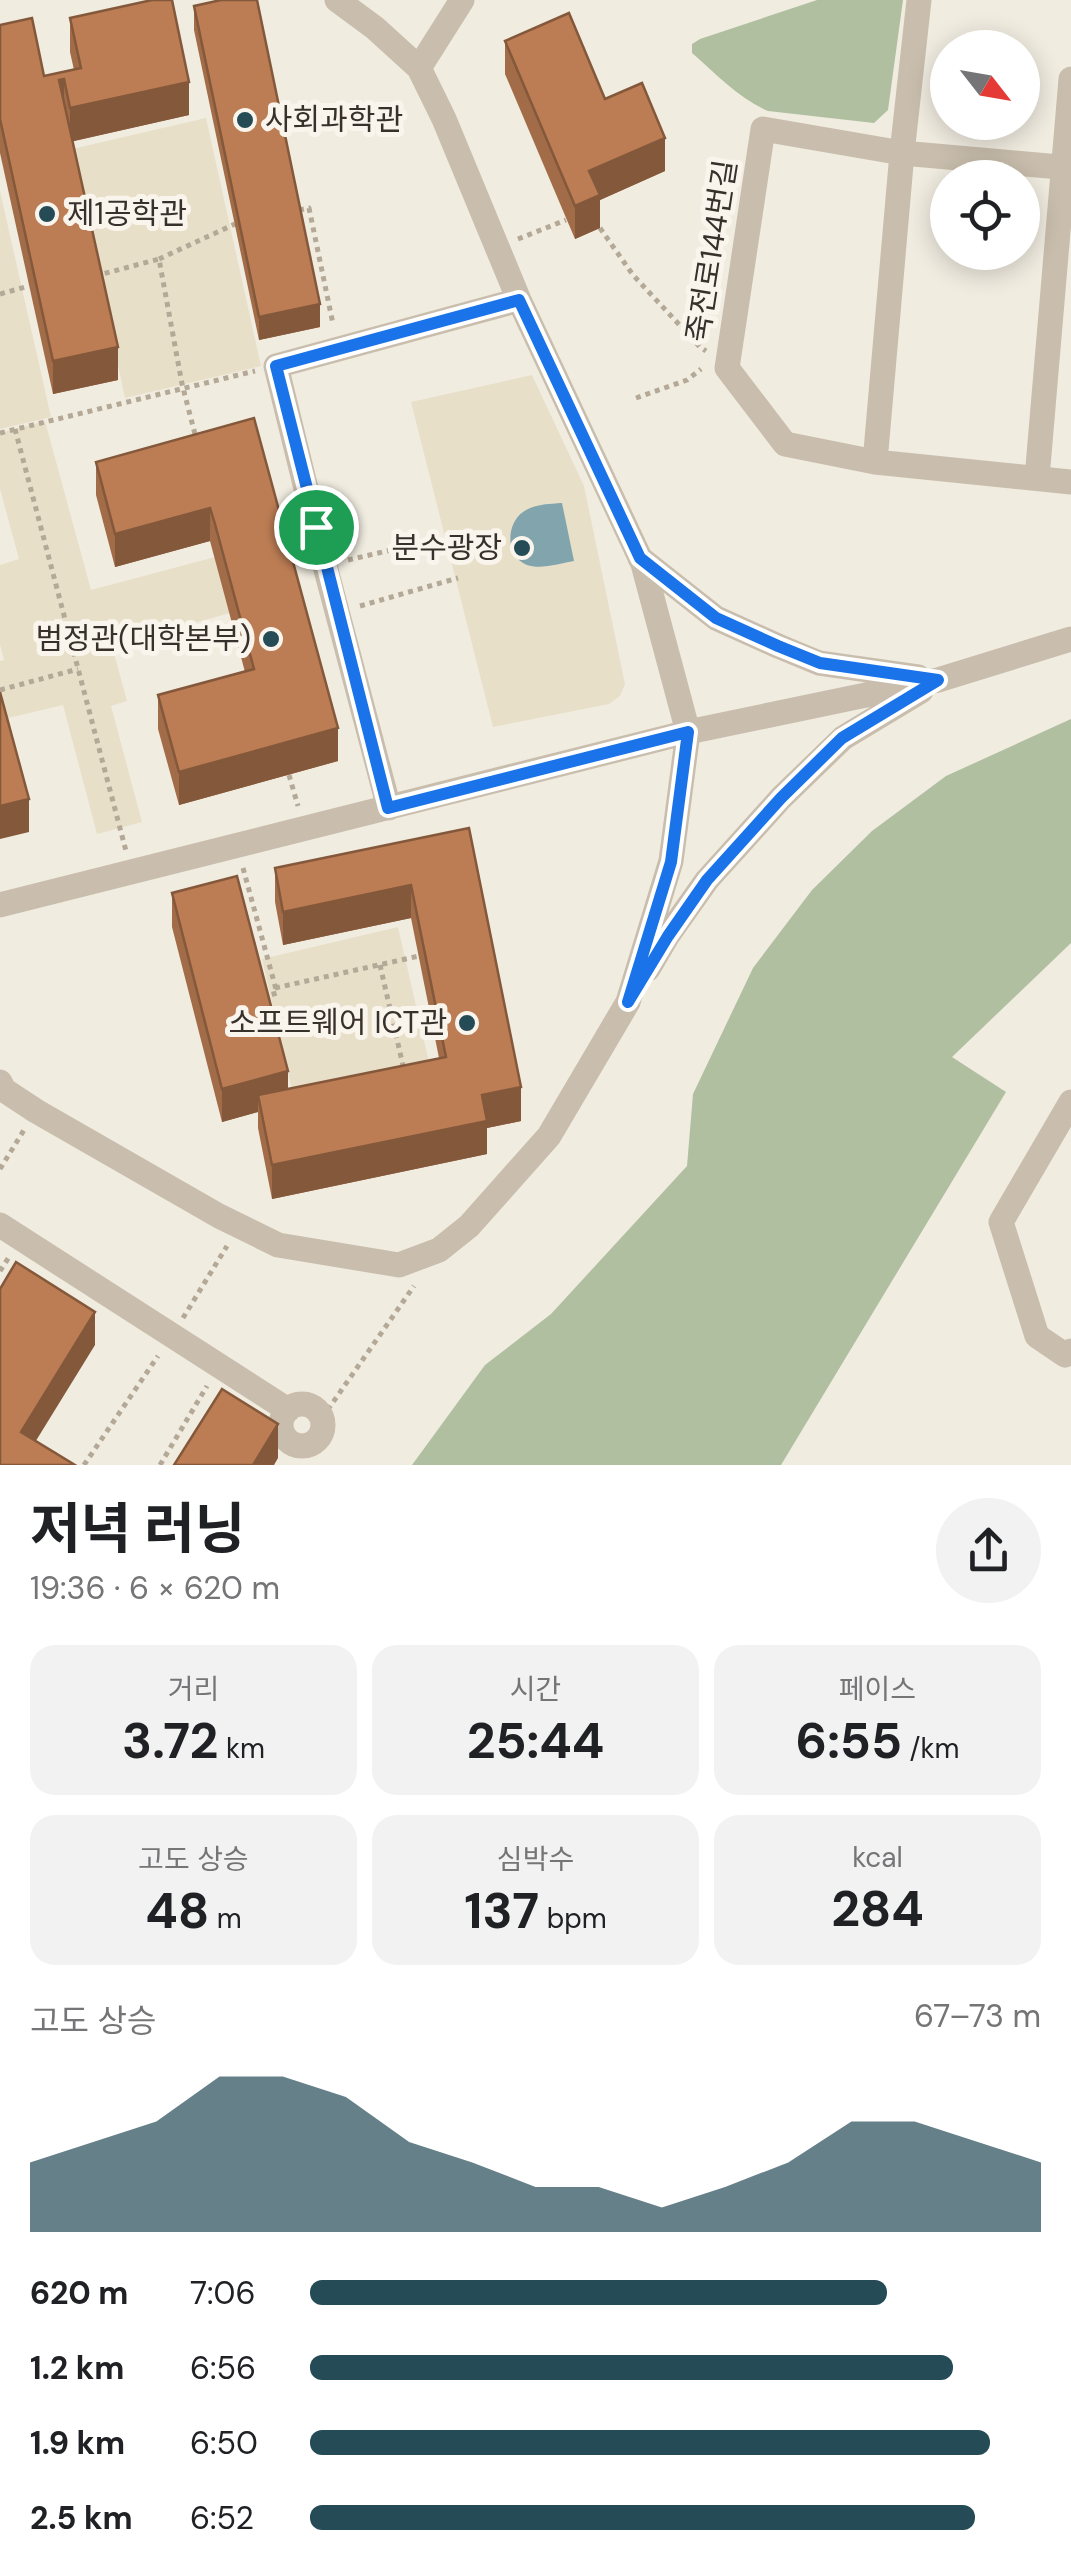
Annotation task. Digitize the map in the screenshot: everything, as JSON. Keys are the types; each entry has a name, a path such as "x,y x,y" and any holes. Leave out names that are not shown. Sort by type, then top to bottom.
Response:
{"lane":[{"path":"337,0 419,68 519,300 640,558 688,732 671,862 628,1002"},
{"path":"419,68 462,0"},
{"path":"919,0 875,462 1071,482"},
{"path":"1037,478 1067,168 1071,80"},
{"name":"죽전로144번길","path":"875,462 785,444 727,368 763,129 902,153 1067,168"},
{"path":"388,808 276,366 519,300"},
{"path":"640,558 716,618 778,646 820,663 938,680"},
{"path":"0,905 688,732 938,680 1071,639"},
{"path":"0,1082 4,1090 36,1110 278,1245 398,1265 439,1250 469,1226 549,1136 668,936 707,880 842,738 938,680"},
{"path":"1071,1102 1002,1222 1037,1336 1065,1355 1071,1351"},
{"path":"0,1225 288,1410"},
{"path":"308,1404 322,1418 324,1425 319,1438 307,1446 288,1441 281,1429 284,1415 294,1406 308,1404"}],"path":[{"path":"296,210 309,208 338,349"},
{"path":"498,248 566,220"},
{"path":"95,276 158,258 235,224"},
{"path":"600,228 633,275 709,352 699,372 687,380 636,398"},
{"path":"158,258 198,446"},
{"path":"0,294 29,286"},
{"path":"0,433 276,366"},
{"path":"15,429 131,872"},
{"path":"325,566 447,537"},
{"path":"338,613 458,578"},
{"path":"0,690 78,670"},
{"path":"237,846 277,993 261,997"},
{"path":"275,988 419,956"},
{"path":"380,964 406,1077"},
{"path":"0,1169 36,1110"},
{"path":"172,1336 238,1226"},
{"path":"322,1418 439,1250"},
{"path":"160,1465 220,1366"},
{"path":"84,1465 143,1378"},
{"path":"179,1433 192,1440"}],"green space":[{"path":"817,0 903,0 888,110 874,123 768,111 737,92 692,53 692,44 700,39"},
{"path":"1071,719 1071,943 952,1057 1006,1092 781,1465 412,1465 485,1365 551,1314 687,1166 693,1094 753,968 812,890 872,831 946,776"}],"shaded area":[{"path":"206,118 261,366 125,398 72,149"},
{"path":"0,191 51,417 0,429"},
{"name":"분수광장","path":"532,375 584,486 625,684 620,696 609,704 493,727 411,402"},
{"path":"45,421 91,590 215,557 230,613 112,646 127,701 111,706 142,822 97,834 63,705 0,720 0,661 4,660 0,644 0,565 19,559 0,489 0,433"},
{"path":"398,927 431,1071 295,1103 262,959"}],"water":[{"path":"562,503 574,561 538,567 520,561 510,540 517,517 532,507"}],"building":[{"name":"제1공학관","path":"152,0 172,0 189,82 70,108 64,79 59,80 118,347 53,361 0,119 0,25 32,18 44,76 81,68 70,18"},
{"name":"사회과학관","path":"221,0 257,0 320,304 259,317 194,6"},
{"path":"569,13 605,99 642,83 665,138 589,171 600,195 575,206 505,41"},
{"name":"범정관(대학본부)","path":"254,418 338,728 179,772 158,695 254,669 210,508 115,534 96,462"},
{"path":"0,692 29,799 0,806"},
{"name":"소프트웨어 ICT관","path":"469,828 521,1087 482,1095 487,1121 272,1165 258,1095 446,1057 411,885 283,912 275,868"},
{"path":"237,876 288,1071 222,1089 172,893"},
{"path":"16,1262 95,1312 21,1432 75,1465 0,1465 0,1289"},
{"path":"222,1389 278,1424 253,1465 174,1465"}],"place":[{"name":"사회과학관","path":"245,120"},
{"name":"제1공학관","path":"47,214"},
{"name":"분수광장","path":"522,548"},
{"name":"범정관(대학본부)","path":"271,639"},
{"name":"소프트웨어 ICT관","path":"467,1023"}],"route":[{"path":"519,300 640,558 716,618 778,646 820,663 938,680 842,738 781,798 707,880 628,1002 671,862 688,732 388,808 316,527 276,366 519,300"}]}
